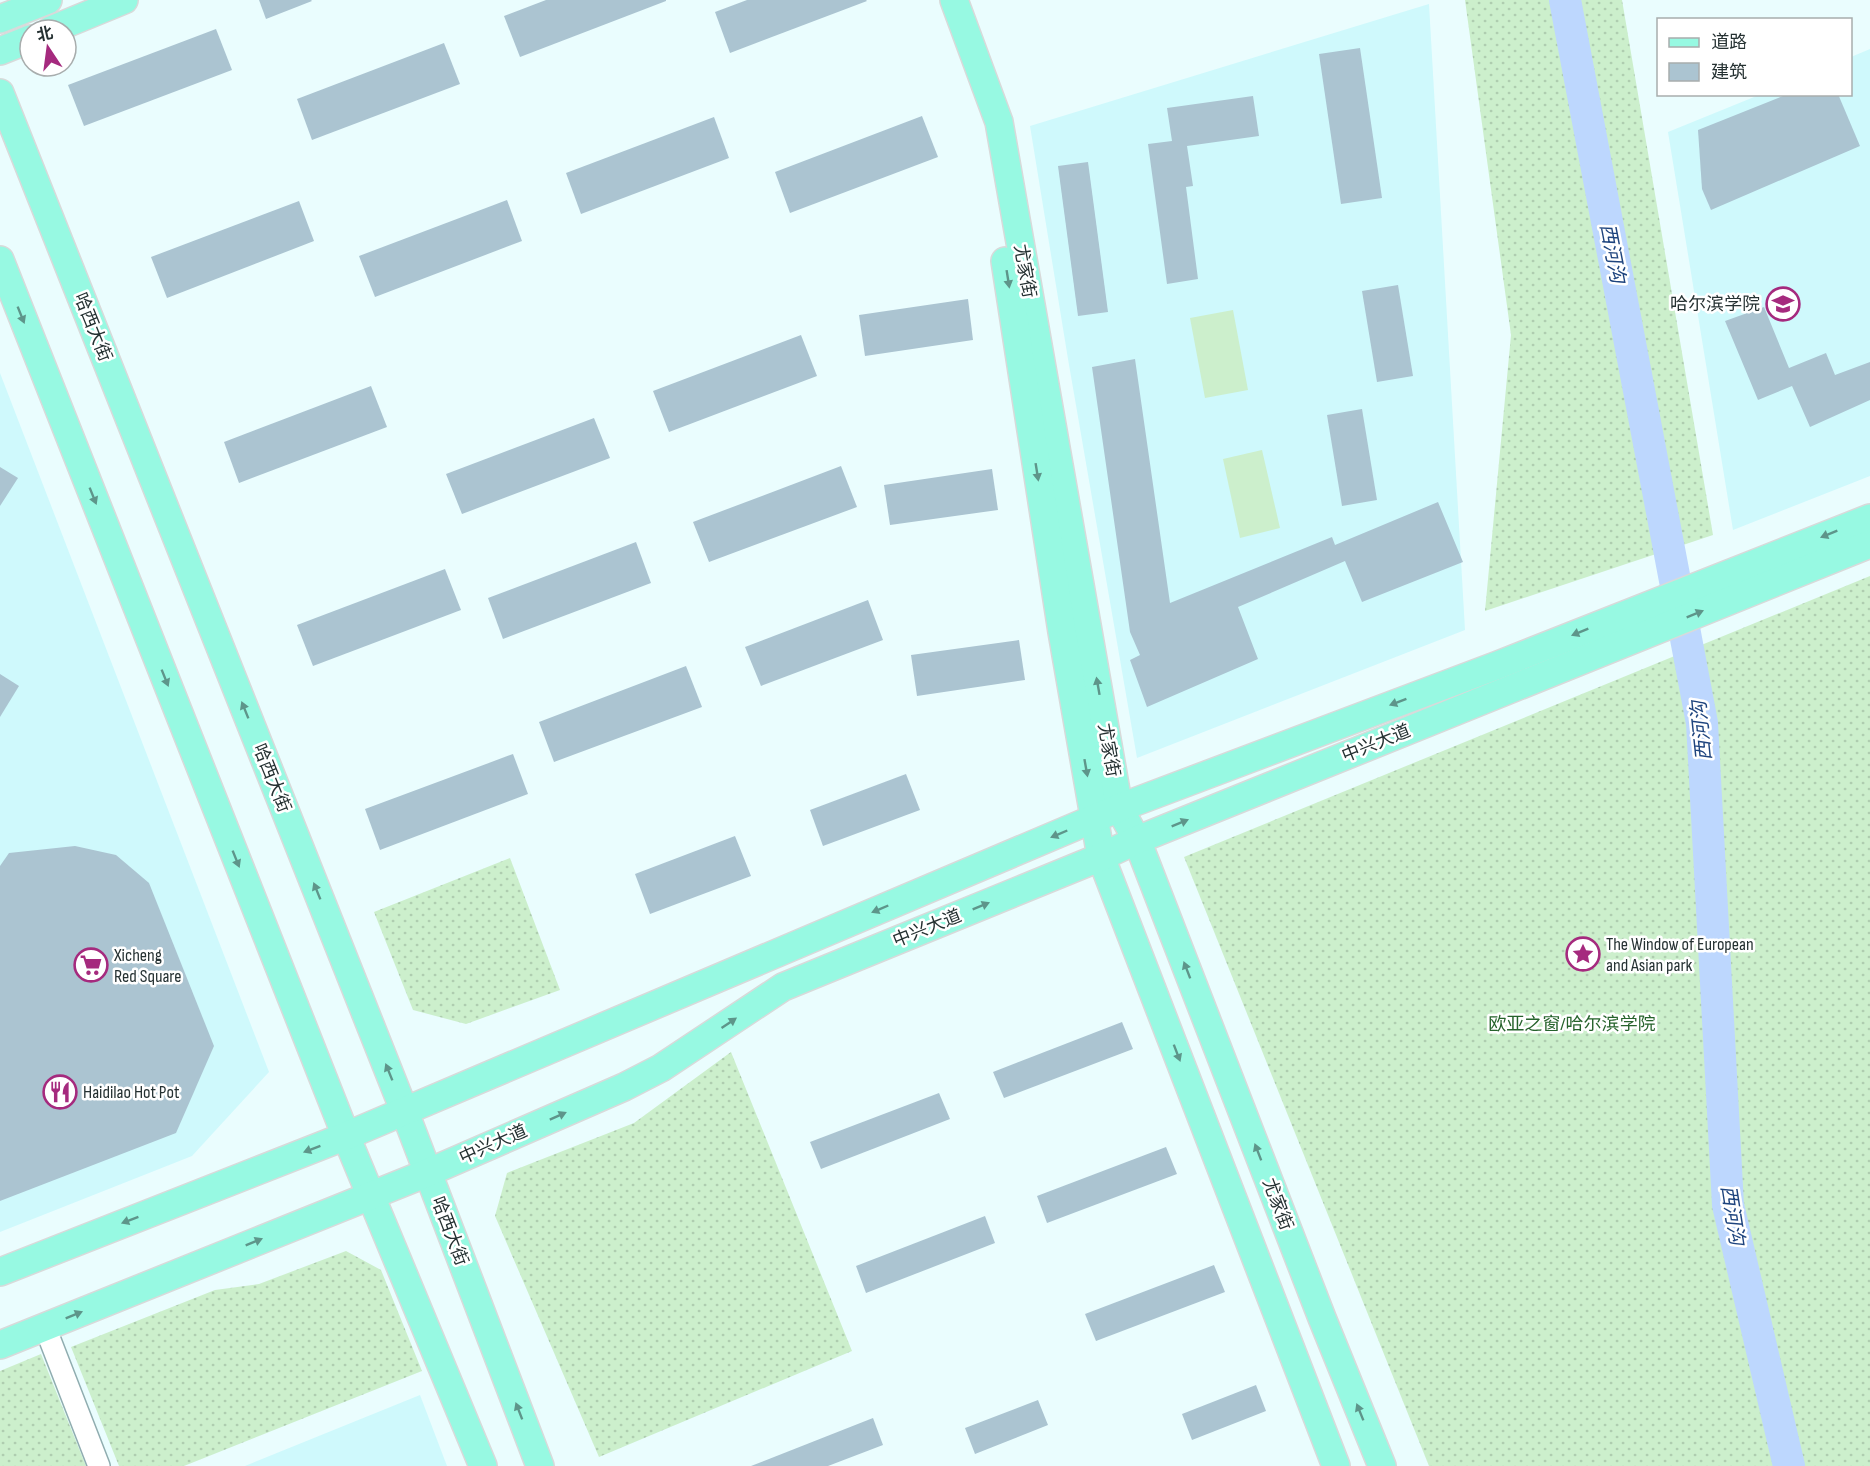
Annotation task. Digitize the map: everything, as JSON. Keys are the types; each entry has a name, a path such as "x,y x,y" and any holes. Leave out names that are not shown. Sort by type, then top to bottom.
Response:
{"main road":[{"path":"0,19 48,0"},
{"path":"78,19 124,0"},
{"name":"尤家街","path":"938,0 984,127 1062,632 1107,813 1137,840 1322,1318 1382,1466"},
{"name":"尤家街","path":"954,0 999,122 1107,813 1101,857 1336,1466"},
{"path":"0,51 18,44"},
{"name":"哈西大街","path":"0,93 404,1110 540,1466"},
{"path":"0,261 346,1136 483,1466"},
{"name":"中兴大道","path":"0,1345 427,1173 624,1087 662,1068 783,987 1101,857 1637,623 1795,561 1870,518"},
{"name":"中兴大道","path":"1795,561 1870,544"},
{"name":"中兴大道","path":"0,1272 346,1136 1107,813 1498,665 1637,623"}],"street":[{"path":"45,1327 99,1466"}],"shaded area":[{"path":"1429,4 1465,630 1137,758 1030,126"},
{"name":"哈尔滨学院","path":"1870,49 1870,476 1733,530 1668,132 1757,96 1852,96 1852,57"},
{"path":"0,373 269,1072 192,1156 0,1232"},
{"path":"420,1395 447,1466 245,1466"}],"green space":[{"path":"1465,0 1622,0 1713,535 1485,611 1511,335"},
{"path":"1233,310 1248,390 1205,398 1190,318"},
{"path":"1262,450 1280,528 1240,538 1223,459"},
{"name":"欧亚之窗/哈尔滨学院","path":"1870,576 1870,1466 1429,1466 1184,857"},
{"path":"510,858 560,990 466,1024 413,1010 374,912"},
{"path":"731,1052 852,1351 599,1457 495,1216 507,1173 634,1123"},
{"path":"346,1251 381,1270 422,1371 184,1466 119,1466 71,1347 215,1290 259,1284"},
{"path":"41,1354 86,1466 0,1466 0,1371"}],"building":[{"path":"259,0 311,0 312,1 266,19"},
{"path":"546,0 666,1 520,57 504,16"},
{"path":"747,0 867,1 730,53 715,12"},
{"path":"216,29 232,70 84,126 68,85"},
{"path":"444,43 460,84 312,140 297,99"},
{"path":"1360,48 1382,198 1341,204 1319,54"},
{"path":"1253,96 1259,136 1187,146 1193,186 1186,187 1198,279 1167,284 1148,144 1172,141 1167,108"},
{"path":"1783,96 1839,96 1860,146 1711,210 1702,189 1698,130"},
{"path":"922,116 938,157 790,213 775,172"},
{"path":"714,117 729,158 581,214 566,173"},
{"path":"1088,162 1108,312 1078,316 1058,166"},
{"path":"507,200 522,241 375,297 359,256"},
{"path":"299,201 314,241 167,298 151,257"},
{"path":"1398,285 1413,376 1377,382 1362,291"},
{"path":"968,299 973,340 865,356 859,315"},
{"path":"1764,307 1789,368 1826,353 1835,375 1870,362 1870,400 1810,427 1792,386 1758,400 1725,321"},
{"path":"801,335 817,376 669,432 653,391"},
{"path":"1135,359 1170,603 1332,537 1335,545 1438,502 1463,562 1362,602 1345,561 1238,607 1258,659 1147,707 1130,660 1140,655 1130,632 1092,367"},
{"path":"371,386 387,427 239,483 224,442"},
{"path":"1362,409 1377,500 1342,506 1327,415"},
{"path":"594,418 610,458 462,514 446,474"},
{"path":"841,466 857,507 709,562 693,522"},
{"path":"0,467 18,478 0,506"},
{"path":"992,469 998,510 890,525 884,485"},
{"path":"636,542 651,583 503,639 488,598"},
{"path":"445,569 461,610 313,666 297,625"},
{"path":"868,600 883,640 761,686 745,647"},
{"path":"1019,640 1025,680 917,696 911,655"},
{"path":"686,666 702,707 554,762 539,722"},
{"path":"0,674 19,686 0,717"},
{"path":"513,754 528,794 380,850 365,809"},
{"path":"906,774 920,810 823,846 810,810"},
{"path":"735,836 751,876 650,914 635,874"},
{"name":"Xicheng Red Square","path":"75,846 116,855 149,883 214,1046 176,1133 0,1201 0,866 9,853"},
{"path":"1122,1022 1133,1049 1004,1098 993,1072"},
{"path":"939,1093 950,1119 821,1169 810,1142"},
{"path":"1166,1147 1177,1174 1047,1223 1037,1196"},
{"path":"985,1216 995,1243 866,1293 856,1266"},
{"path":"1214,1265 1225,1292 1096,1341 1085,1314"},
{"path":"1256,1385 1266,1411 1192,1440 1182,1414"},
{"path":"1038,1400 1048,1425 975,1454 965,1428"},
{"path":"873,1418 883,1445 828,1466 751,1466"}],"waterway":[{"name":"西河沟","path":"1565,0 1702,723 1728,1205 1789,1466"}],"place":[{"name":"哈尔滨学院","path":"1783,304"},
{"name":"The Window of European and Asian park","path":"1583,954"},
{"name":"Xicheng Red Square","path":"91,965"},
{"name":"Haidilao Hot Pot","path":"60,1092"}]}
